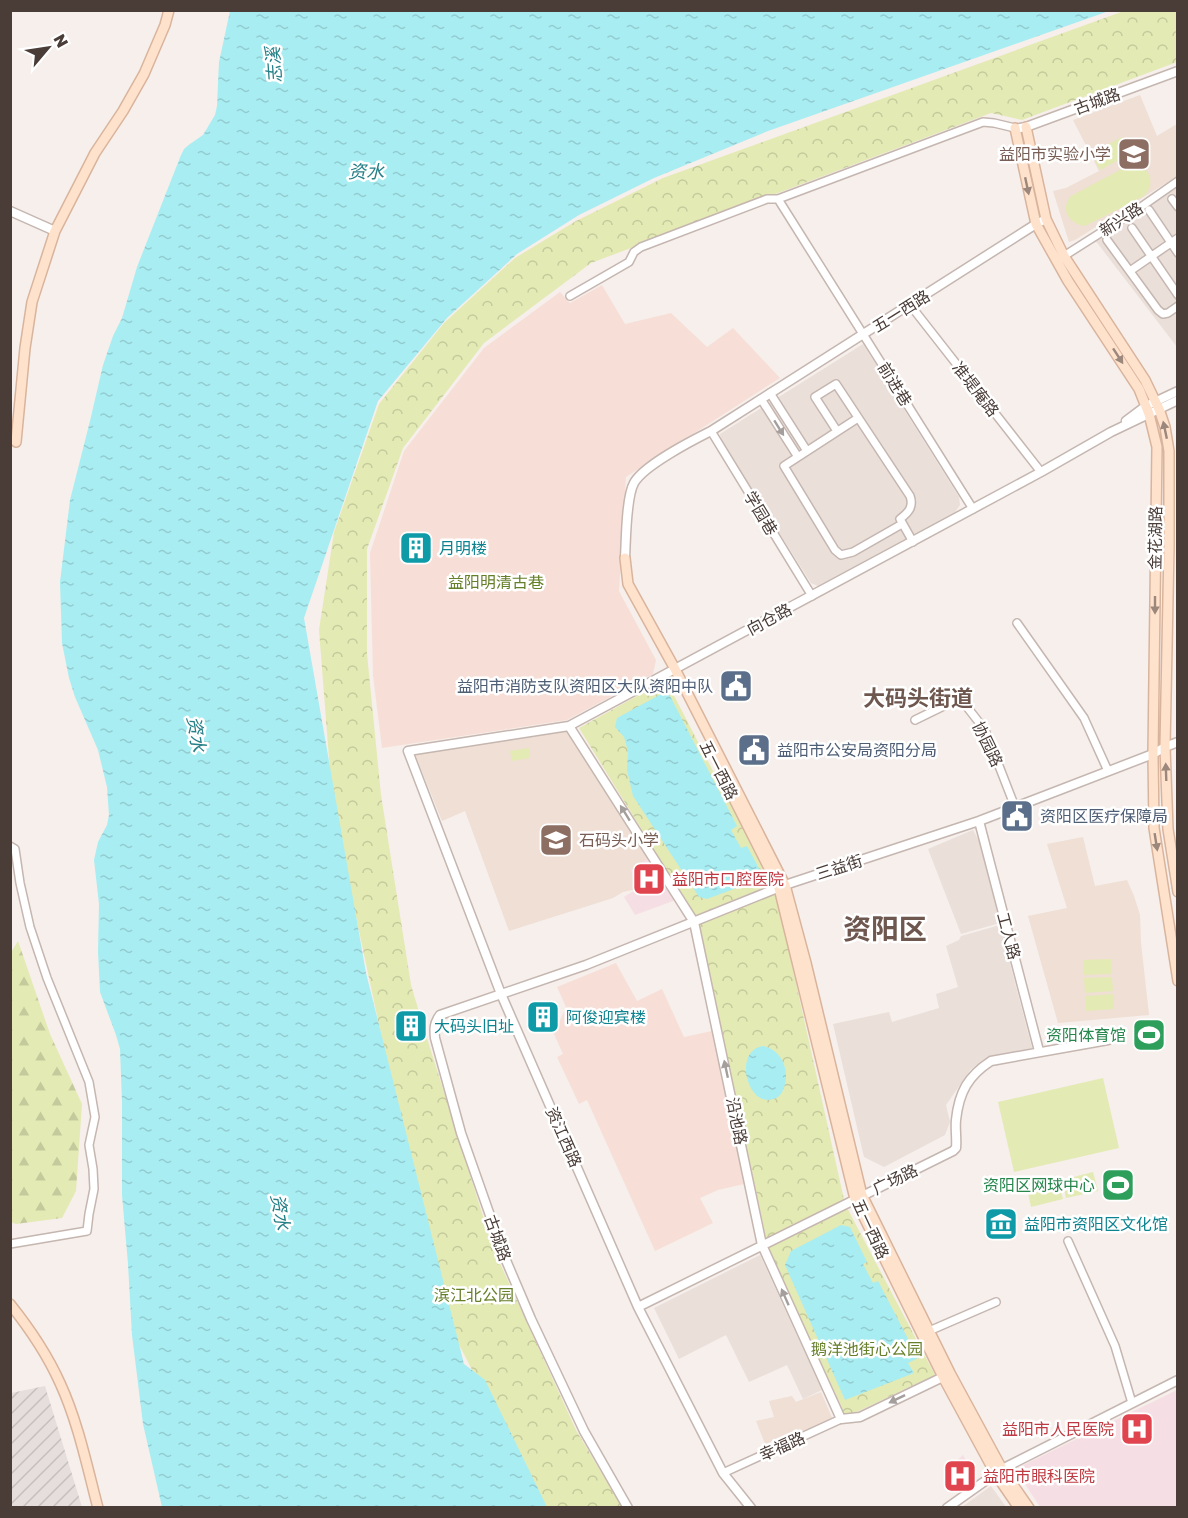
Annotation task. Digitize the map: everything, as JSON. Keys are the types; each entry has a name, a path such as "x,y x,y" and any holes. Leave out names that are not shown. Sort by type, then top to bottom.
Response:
{"main road":[{"path":"16,442 32,302 55,231 95,153 144,74 169,10"},
{"path":"1026,127 1046,219 1064,256 1145,380 1165,427 1169,452 1165,747 1168,829 1178,892"},
{"name":"金花湖路","path":"1015,128 1036,225 1068,281 1139,389 1156,447 1154,828 1178,981"},
{"name":"五一西路","path":"625,558 626,593 672,670 782,887 859,1197 946,1375 1019,1508"},
{"path":"859,1197 929,1331 946,1375"},
{"path":"10,1304 47,1356 60,1383 72,1412 98,1508"},
{"path":"998,1471 1029,1508"}],"street":[{"name":"古城路","path":"1015,128 1026,127 1178,71"},
{"path":"570,296 629,262 634,252 641,247 766,199 778,199 983,122 1015,128"},
{"name":"新兴路","path":"1064,256 1178,181"},
{"name":"前进巷","path":"778,199 973,509"},
{"path":"1172,199 1178,207"},
{"path":"1149,210 1178,253"},
{"path":"10,211 55,231"},
{"name":"五一西路","path":"625,558 630,496 634,482 655,464 911,306 1046,219"},
{"path":"1132,228 1178,295"},
{"path":"1130,271 1178,238"},
{"path":"1107,240 1158,310 1163,314 1178,306"},
{"name":"准堤庵路","path":"911,306 1041,472"},
{"path":"837,431 814,397 836,384 910,496 911,506 907,514 900,519 913,542"},
{"name":"向仓路","path":"408,751 569,726 1041,472 1178,391"},
{"path":"770,393 807,451"},
{"path":"761,399 798,457"},
{"name":"向仓路","path":"1157,405 1178,400"},
{"path":"858,418 784,466 835,550 842,555 853,552 902,524"},
{"name":"学园巷","path":"711,431 812,596"},
{"path":"1017,623 1084,718 1108,771"},
{"name":"协园路","path":"915,720 960,698 985,730 1015,807"},
{"name":"沿池路","path":"569,726 694,922 762,1245 841,1419"},
{"name":"三益街","path":"501,994 586,965 782,887 978,821 1154,754 1178,742"},
{"name":"资江西路","path":"408,751 501,994 638,1307 723,1473 750,1508"},
{"name":"工人路","path":"978,821 1039,1052"},
{"path":"10,846 15,849 30,927 47,978 89,1082 95,1117 89,1145 94,1189 87,1231 10,1244"},
{"name":"古城路","path":"501,994 440,1016 434,1029 435,1038 461,1133 505,1258 584,1431 628,1508"},
{"name":"广场路","path":"638,1307 956,1148 956,1117 963,1092 969,1079 991,1061 1108,1040"},
{"path":"1068,1241 1115,1346 1132,1403"},
{"path":"929,1331 996,1302"},
{"path":"841,1419 860,1417 946,1375"},
{"path":"947,1508 998,1471 1178,1380"},
{"name":"幸福路","path":"723,1473 841,1419"}],"shaded area":[{"name":"益阳市实验小学","path":"1140,95 1157,136 1177,124 1177,176 1069,242 1053,191 1066,188 1099,171 1073,120"},
{"path":"1177,185 1177,347 1095,240"},
{"name":"益阳明清古巷","path":"602,285 625,324 671,313 707,347 733,328 780,378 626,477 619,591 656,660 653,674 567,720 382,748 373,675 370,553 404,451 484,348 560,292 570,303"},
{"path":"863,344 959,497 960,505 955,512 818,586 811,583 722,442 720,434"},
{"name":"石码头小学","path":"567,730 649,858 640,888 509,931 465,811 442,821 415,754"},
{"path":"973,830 979,841 1000,923 961,934 928,849"},
{"path":"1083,837 1095,886 1127,880 1134,896 1140,915 1149,1015 1058,1023 1028,916 1067,908 1047,844"},
{"name":"益阳市口腔医院","path":"649,858 676,900 635,915 624,897 640,887 630,870"},
{"path":"1000,925 1032,1048 982,1061 971,1069 946,1105 950,1122 945,1135 884,1167 864,1157 833,1024 889,1012 892,1022 939,1008 936,994 958,987 946,946 959,940 961,936"},
{"path":"616,963 637,1001 662,989 684,1037 712,1031 744,1184 718,1190 700,1198 713,1223 655,1251 587,1100 579,1104 557,1057 563,1054 554,1034 566,1007 557,987"},
{"path":"760,1255 822,1390 803,1399 787,1365 749,1382 726,1335 679,1359 654,1308"},
{"path":"45,1386 82,1507 11,1507 11,1393"},
{"name":"益阳市人民医院","path":"1177,1390 1177,1507 1040,1507 1015,1469"},
{"path":"821,1392 833,1420 767,1449 756,1421 774,1417 769,1401 792,1396 796,1402"},
{"name":"益阳市眼科医院","path":"963,1455 977,1479 958,1492 944,1472"},
{"path":"991,1486 1006,1507 962,1507"}],"green space":[{"name":"滨江北公园","path":"1124,11 1177,11 1177,62 1022,120 991,113 591,263 484,343 403,448 367,549 367,654 381,795 411,985 493,1248 576,1430 622,1507 543,1507 439,1306 333,809 319,630 334,532 379,404 444,323 515,258 576,221 663,178"},
{"path":"1122,137 1130,154 1100,170 1091,153"},
{"path":"1129,165 1141,167 1149,174 1150,185 1144,196 1085,226 1068,216 1066,206 1071,196"},
{"name":"鹅洋池街心公园","path":"666,680 776,893 845,1204 935,1375 846,1417 768,1247 698,921 579,728"},
{"path":"529,748 530,758 512,761 510,751"},
{"path":"18,941 50,1034 82,1104 76,1191 62,1218 16,1224 10,1222 10,954"},
{"path":"1111,959 1111,974 1084,975 1083,960"},
{"path":"1112,977 1113,991 1085,993 1084,978"},
{"path":"1113,994 1114,1009 1086,1011 1085,996"},
{"path":"1103,1078 1119,1148 1014,1172 998,1102"},
{"path":"1093,1172 1098,1191 1066,1198 1062,1180"},
{"path":"1058,1181 1063,1199 1031,1207 1027,1188"}],"water":[{"name":"资水","path":"230,11 1109,11 768,131 654,178 579,215 517,254 447,318 378,401 304,618 366,973 464,1364 485,1380 547,1507 162,1507 143,1424 132,1335 122,1195 120,1049 100,992 99,904 94,860 98,842 107,825 109,815 107,787 98,750 69,678 62,643 60,582 70,500 103,365 122,318 137,267 181,155 184,149 203,135 215,115 219,62"},
{"path":"663,693 669,694 737,826 731,830 741,848 747,846 762,874 758,880 707,899 699,897 633,796 627,770 628,751 624,737 615,727 617,718"},
{"path":"763,1046 770,1048 780,1057 786,1077 779,1096 764,1100 751,1088 746,1067 748,1058 754,1050"},
{"path":"841,1225 850,1227 867,1262 863,1264 873,1283 878,1281 918,1358 908,1363 914,1373 845,1400 785,1265 791,1251"}],"place":[{"name":"益阳市实验小学","path":"1134,154"},
{"name":"月明楼","path":"416,548"},
{"name":"益阳市消防支队资阳区大队资阳中队","path":"736,686"},
{"name":"益阳市公安局资阳分局","path":"754,750"},
{"name":"资阳区医疗保障局","path":"1017,816"},
{"name":"石码头小学","path":"556,840"},
{"name":"益阳市口腔医院","path":"649,879"},
{"name":"阿俊迎宾楼","path":"543,1017"},
{"name":"大码头旧址","path":"411,1026"},
{"name":"资阳体育馆","path":"1149,1035"},
{"name":"资阳区网球中心","path":"1118,1185"},
{"name":"益阳市资阳区文化馆","path":"1001,1224"},
{"name":"益阳市人民医院","path":"1137,1429"},
{"name":"益阳市眼科医院","path":"960,1476"}],"district":[{"name":"大码头街道","path":"918,698"},
{"name":"资阳区","path":"885,929"}],"water label":[{"name":"志溪","path":"274,65"}]}
